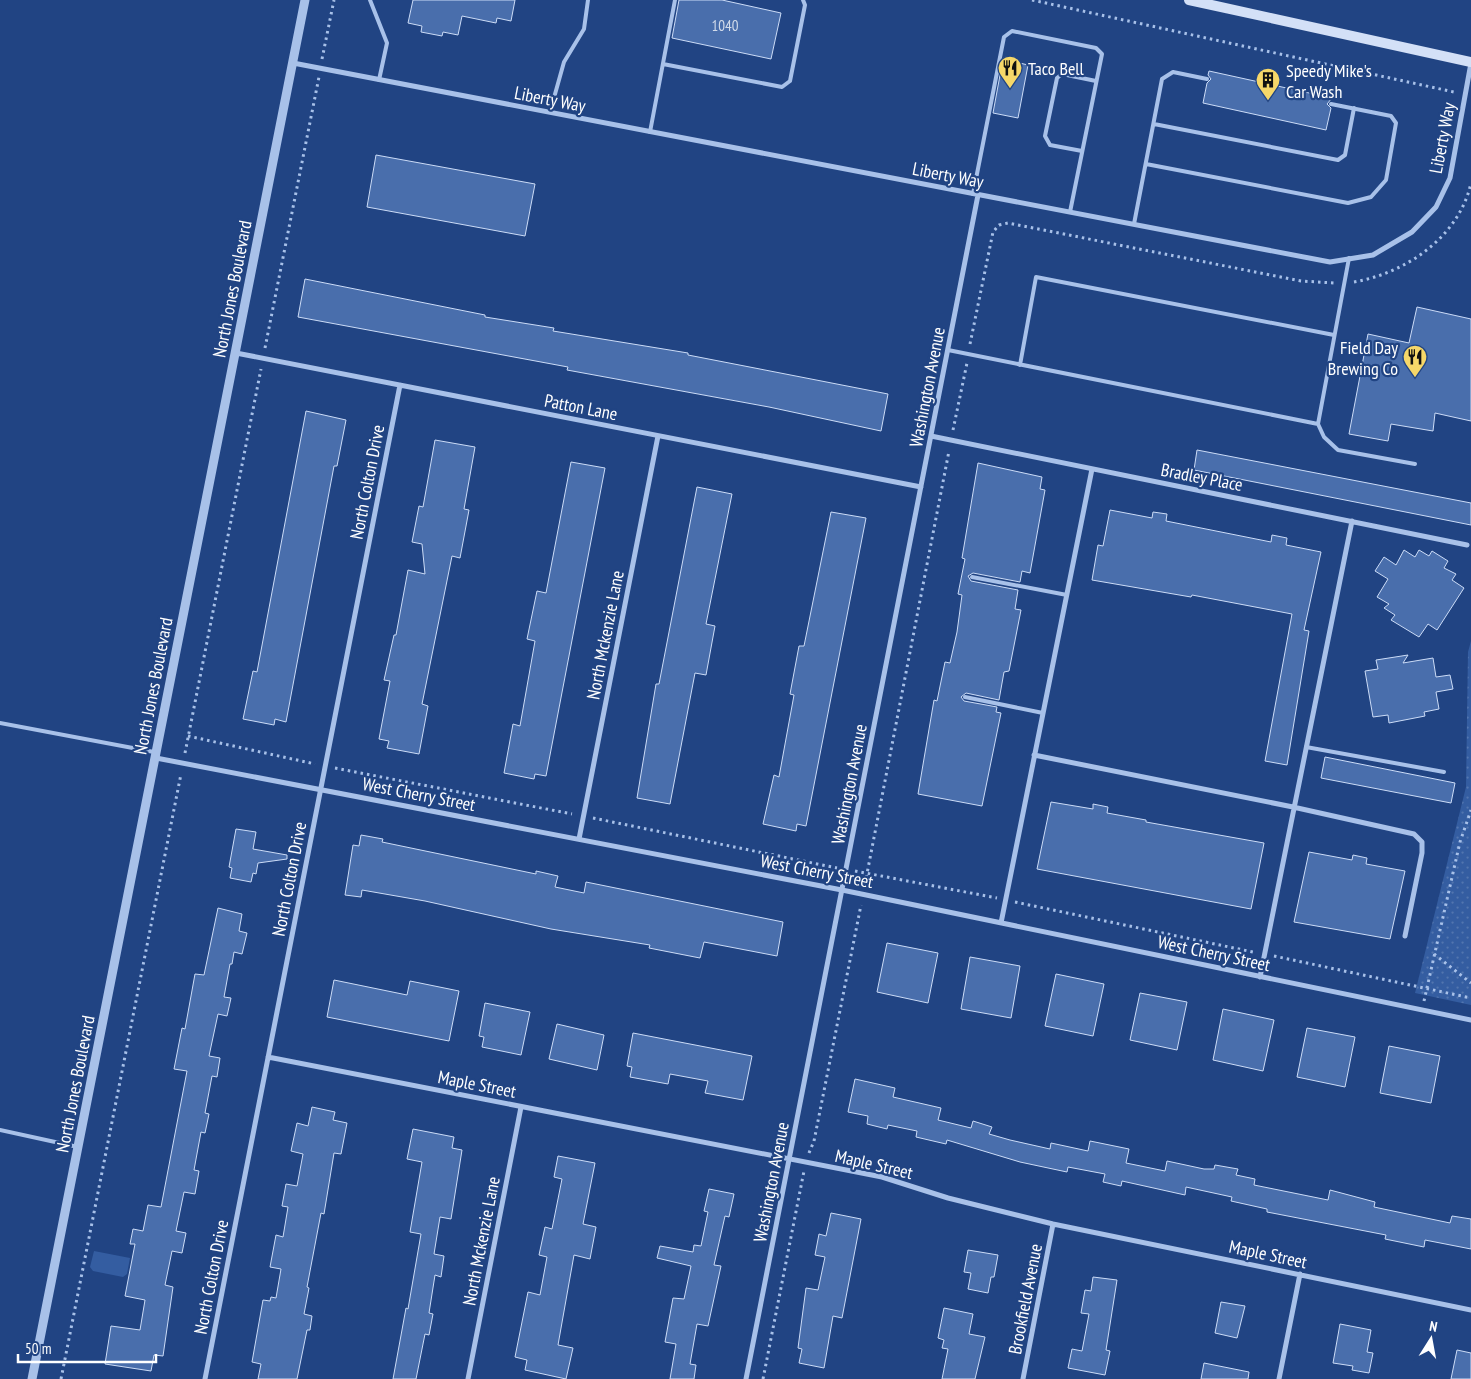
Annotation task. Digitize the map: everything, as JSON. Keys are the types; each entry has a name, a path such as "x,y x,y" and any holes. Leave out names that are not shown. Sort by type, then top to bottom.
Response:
{"main road":[{"path":"1189,0 1471,62"}],"street":[{"name":"North Jones Boulevard","path":"32,1379 305,0"},
{"name":"Liberty Way","path":"293,63 1330,262 1374,255 1412,232 1436,206 1450,178 1471,62"},
{"name":"Washington Avenue","path":"746,1379 948,350 976,195"},
{"name":"Patton Lane","path":"236,353 921,487"},
{"name":"North Colton Drive","path":"205,1379 400,385"},
{"name":"North Mckenzie Lane","path":"578,839 658,436"},
{"name":"Bradley Place","path":"931,436 1467,545"},
{"path":"1001,923 1092,469"},
{"path":"1260,977 1352,521"},
{"name":"West Cherry Street","path":"156,755 184,763 321,790 863,894 1471,1020"},
{"path":"1034,755 1293,807 1414,834 1422,842 1422,853 1405,936"},
{"name":"Maple Street","path":"268,1057 882,1177 948,1198 1053,1224 1471,1310"},
{"name":"North Mckenzie Lane","path":"468,1379 521,1107"},
{"name":"Brookfield Avenue","path":"1023,1379 1053,1224"},
{"path":"1280,1379 1300,1274"}],"lane":[{"path":"370,0 387,43 379,80"},
{"path":"550,112 564,62 584,29 588,0"},
{"path":"650,132 675,0"},
{"path":"663,64 782,87 790,81 805,5 803,0"},
{"path":"976,195 1004,37 1012,31 1096,48 1102,54 1070,212"},
{"path":"1134,224 1162,79 1173,72 1207,79"},
{"path":"1082,150 1050,144 1045,136 1056,78 1062,74 1096,81"},
{"path":"1146,164 1348,203 1371,197 1386,180 1396,123 1391,116 1331,104"},
{"path":"1154,124 1338,160 1345,155 1354,108"},
{"path":"1349,258 1318,424 1324,437 1338,450 1415,464"},
{"path":"1020,365 1036,277 1334,335"},
{"path":"948,350 1318,424"},
{"path":"972,576 1066,596"},
{"path":"965,697 1043,713"},
{"path":"0,723 156,755"},
{"path":"1306,747 1444,772"},
{"path":"0,1130 79,1148"}],"path":[{"path":"61,1379 334,0"},
{"path":"1032,0 1465,94"},
{"path":"763,1379 806,1162 814,1141 868,874 993,232 999,225"},
{"path":"188,736 325,766 1006,900 1471,998"},
{"path":"1426,988 1460,842 1471,810"},
{"path":"1434,954 1471,983"}],"shaded area":[{"path":"1471,641 1471,1005 1415,993 1466,787 1468,652"},
{"path":"94,1251 130,1258 127,1274 123,1277 93,1271 90,1267"}],"building":[{"path":"413,0 515,0 511,21 497,18 496,23 462,16 458,35 443,32 442,36 421,32 422,26 408,23"},
{"path":"679,0 722,0 781,13 771,59 672,38"},
{"name":"Taco Bell","path":"1003,59 1028,65 1018,118 993,113"},
{"name":"Speedy Mike's Car Wash","path":"1209,71 1332,98 1327,104 1331,108 1326,130 1203,103 1207,83 1211,79 1208,75"},
{"path":"376,155 535,184 525,236 367,207"},
{"path":"305,279 485,315 485,317 554,328 553,331 688,353 688,355 888,394 881,431 769,407 567,370 568,367 298,317"},
{"name":"Field Day Brewing Co","path":"1417,307 1471,319 1471,421 1435,413 1433,431 1391,424 1388,441 1349,434 1368,334 1409,343"},
{"path":"306,411 346,420 337,466 334,466 286,722 275,719 274,725 243,719 253,671 257,672"},
{"path":"435,440 475,447 464,509 469,510 460,558 452,556 422,704 428,706 419,754 387,748 389,741 379,739 390,681 384,680 394,635 396,635 408,570 425,574 422,544 412,542 419,506 423,507"},
{"path":"1197,450 1471,503 1471,525 1194,470"},
{"path":"571,462 605,468 546,776 535,774 534,779 504,773 513,724 520,726 535,641 527,639 537,591 546,593"},
{"path":"978,463 1042,477 1040,489 1045,490 1030,573 1022,571 1020,582 973,573 968,576 971,581 1018,590 1015,609 1021,610 1009,671 1004,672 999,700 966,693 961,697 964,701 997,707 996,712 1001,713 982,806 918,794 934,700 937,701 945,662 950,663 957,632 962,595 958,594 965,559 962,558"},
{"path":"697,487 732,494 706,624 715,626 706,675 695,673 670,804 637,798 656,684 659,684"},
{"path":"1110,510 1152,518 1153,512 1167,514 1166,521 1271,542 1272,535 1287,538 1286,545 1321,552 1304,630 1309,631 1287,765 1265,761 1292,614 1192,595 1191,597 1092,580 1098,545 1103,546"},
{"path":"831,512 866,518 806,826 797,824 796,831 763,824 774,775 779,777 794,695 790,694 799,646 804,646"},
{"path":"1404,550 1415,557 1419,550 1429,556 1432,551 1448,561 1444,568 1456,574 1452,580 1464,588 1437,630 1428,624 1419,637 1391,620 1395,615 1384,608 1389,604 1377,597 1388,579 1375,571 1384,557 1396,565"},
{"path":"1408,655 1403,663 1433,658 1436,677 1450,675 1453,689 1436,692 1439,709 1424,712 1425,716 1389,723 1388,715 1373,717 1365,671 1378,669 1376,660"},
{"path":"1325,757 1455,783 1451,803 1321,778"},
{"path":"1051,802 1093,809 1093,804 1108,807 1107,813 1146,820 1146,822 1264,843 1251,909 1037,869"},
{"path":"236,829 256,832 253,849 287,855 287,859 258,863 256,874 253,873 251,882 230,878 232,868 229,867"},
{"path":"361,835 383,839 382,842 536,874 536,871 558,876 555,887 584,893 586,882 783,922 777,956 704,942 700,958 649,948 650,945 551,929 425,901 362,890 361,897 345,895 353,845 359,846"},
{"path":"1309,852 1352,860 1353,855 1367,858 1366,864 1405,871 1390,939 1294,922"},
{"path":"218,908 242,914 239,931 247,933 242,954 234,952 232,964 230,964 224,997 231,998 227,1016 218,1014 209,1056 220,1058 217,1077 212,1076 205,1113 209,1114 205,1133 201,1132 194,1170 199,1171 195,1194 184,1192 176,1231 186,1233 182,1253 172,1251 165,1285 173,1287 163,1356 154,1355 151,1371 105,1364 111,1326 140,1330 145,1300 125,1296 135,1244 130,1244 133,1229 143,1231 148,1205 161,1207 187,1071 174,1069 182,1028 185,1029 195,974 204,975"},
{"path":"887,943 938,953 928,1003 877,992"},
{"path":"970,957 1020,966 1011,1018 961,1009"},
{"path":"1056,974 1104,984 1093,1036 1045,1026"},
{"path":"334,980 407,995 410,981 459,991 449,1041 327,1017"},
{"path":"1140,993 1187,1002 1177,1050 1130,1040"},
{"path":"485,1003 530,1012 521,1055 482,1047 484,1037 479,1036"},
{"path":"1223,1009 1274,1020 1263,1071 1213,1060"},
{"path":"557,1024 604,1035 597,1070 549,1059"},
{"path":"1307,1028 1355,1037 1345,1087 1297,1077"},
{"path":"633,1033 752,1056 743,1100 705,1093 708,1081 670,1074 668,1084 630,1077 632,1067 627,1066"},
{"path":"1389,1046 1440,1056 1431,1103 1380,1093"},
{"path":"855,1079 895,1088 893,1097 941,1108 938,1120 971,1128 973,1121 992,1127 989,1134 1010,1140 1050,1149 1051,1143 1088,1151 1090,1141 1129,1149 1126,1163 1165,1171 1167,1161 1204,1169 1214,1169 1215,1165 1238,1169 1236,1175 1255,1179 1254,1185 1328,1200 1330,1190 1375,1202 1374,1207 1450,1223 1452,1216 1471,1219 1471,1249 1425,1240 1424,1247 1385,1239 1386,1235 1267,1212 1267,1209 1231,1201 1232,1197 1186,1187 1185,1195 1122,1181 1121,1186 1103,1182 1105,1174 1068,1167 1067,1172 1020,1162 947,1140 946,1144 916,1137 917,1131 888,1125 887,1129 867,1124 868,1116 848,1112"},
{"path":"312,1107 335,1112 333,1120 347,1123 341,1154 334,1153 324,1214 321,1213 307,1287 309,1288 304,1314 312,1316 310,1330 307,1330 297,1379 258,1379 261,1364 252,1362 263,1300 270,1301 271,1297 276,1298 281,1269 270,1267 276,1235 283,1237 288,1207 282,1206 286,1184 297,1186 303,1154 291,1151 297,1123 308,1126"},
{"path":"413,1129 454,1137 452,1148 462,1150 451,1219 440,1217 434,1254 444,1256 441,1277 435,1275 429,1313 433,1314 429,1335 425,1334 416,1379 393,1379 421,1234 410,1232 422,1162 407,1159"},
{"path":"558,1156 595,1163 583,1224 596,1227 590,1259 574,1255 558,1345 573,1348 566,1379 525,1370 527,1360 515,1357 528,1292 540,1295 547,1257 539,1255 545,1227 552,1229 562,1179 554,1177"},
{"path":"709,1189 734,1194 729,1217 725,1216 714,1265 721,1266 708,1326 697,1324 690,1364 696,1365 694,1379 670,1379 676,1344 665,1342 673,1298 684,1299 691,1266 657,1258 660,1246 693,1252 694,1245 701,1246 708,1212 704,1211"},
{"path":"831,1213 861,1219 842,1318 833,1316 824,1368 799,1363 802,1349 798,1348 806,1288 818,1290 825,1257 815,1255 819,1234 826,1236"},
{"path":"968,1250 998,1255 994,1277 991,1277 988,1293 968,1289 971,1273 964,1272"},
{"path":"1093,1277 1117,1280 1106,1350 1110,1351 1105,1375 1068,1368 1072,1349 1082,1351 1089,1314 1081,1313 1085,1290 1091,1291"},
{"path":"1221,1302 1245,1306 1237,1338 1215,1333"},
{"path":"944,1308 973,1314 969,1334 985,1337 975,1379 942,1379 948,1349 942,1348 944,1340 938,1338"},
{"path":"1340,1324 1371,1330 1367,1352 1373,1353 1369,1373 1352,1370 1353,1366 1333,1363"},
{"path":"1457,1350 1471,1353 1471,1379 1451,1379"},
{"path":"1204,1363 1249,1372 1248,1379 1201,1379"}],"place":[{"name":"Taco Bell","path":"1010,89"},
{"name":"Speedy Mike's Car Wash","path":"1268,101"},
{"name":"Field Day Brewing Co","path":"1415,378"}]}
